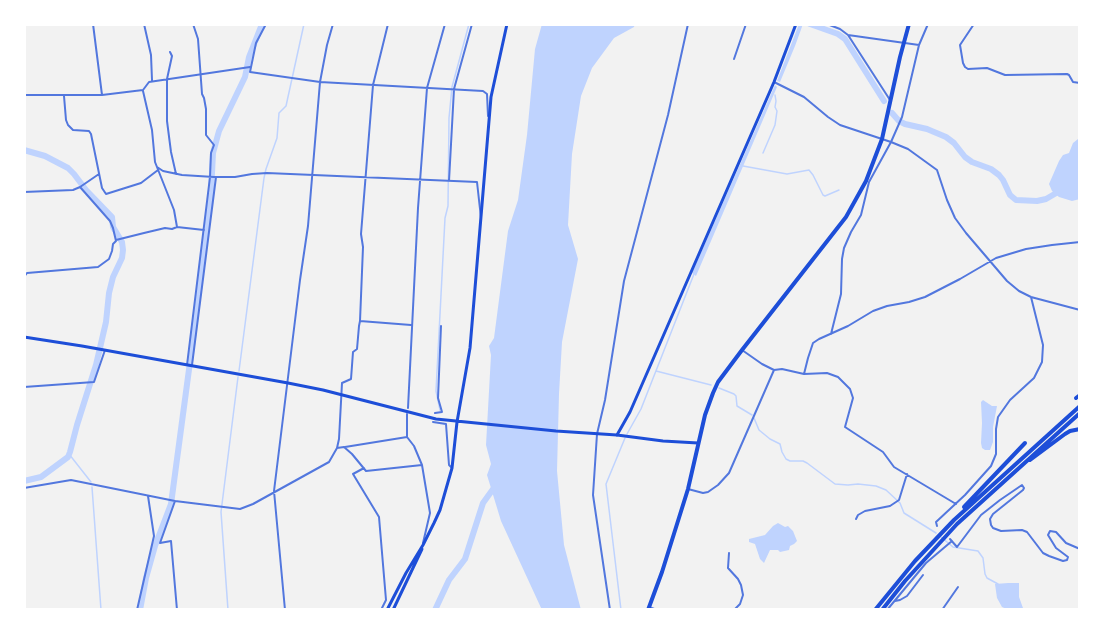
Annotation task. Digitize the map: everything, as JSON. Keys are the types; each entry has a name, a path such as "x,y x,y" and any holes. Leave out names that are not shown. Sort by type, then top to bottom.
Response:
{"highway":[{"path":"648,609 688,489 705,416 713,393 718,382 742,350 846,217 867,182 882,139 909,24"},
{"path":"933,541 981,494 1080,406"},
{"path":"882,610 938,543 1080,413"},
{"path":"978,505 1046,448 1070,431 1080,429"},
{"path":"875,610 897,581 1025,443"}],"main road":[{"path":"387,610 440,510 452,468 470,348 491,97 507,24"},
{"path":"617,435 630,412 774,82 796,24"},
{"path":"24,337 288,383 418,415 459,422 698,443"},
{"path":"393,610 421,554 423,545"}],"street":[{"path":"93,24 102,95"},
{"path":"144,24 151,55 152,82"},
{"path":"189,365 213,177 211,153 214,145 206,135 206,109 202,94 198,39 193,24"},
{"path":"266,24 256,43 250,72 320,82 483,91 487,94 489,119"},
{"path":"285,610 274,491 308,226 320,82 333,24"},
{"path":"24,488 71,480 170,500 240,509 329,462 337,448 340,430 342,383 351,379 353,352 357,349 363,247 361,234 373,85 388,24"},
{"path":"408,408 411,325 427,88 445,24"},
{"path":"449,181 454,90 472,24"},
{"path":"610,610 593,495 597,434 605,400 624,281 668,115 688,24"},
{"path":"734,59 746,24"},
{"path":"827,24 840,28 848,34 890,100"},
{"path":"831,334 841,294 844,248 861,215 867,182 891,142 902,117 919,45 928,24"},
{"path":"974,24 960,45 963,63 968,69 987,68 1005,75 1066,74 1073,82 1080,83"},
{"path":"848,34 919,45"},
{"path":"170,52 172,56 167,79 167,121 176,174"},
{"path":"177,226 174,210 155,162 153,130 143,90 152,82 250,67"},
{"path":"774,82 804,97 840,125 908,149 937,171 955,218 1006,281 1032,297 1080,310"},
{"path":"24,95 102,95 143,90"},
{"path":"64,96 68,124 73,130 89,131 91,134 99,174 106,194 141,183 157,169"},
{"path":"157,169 176,174 213,177 265,173 477,182 482,221"},
{"path":"24,192 73,190 99,174"},
{"path":"189,365 204,230 213,177"},
{"path":"80,187 110,221 117,240"},
{"path":"24,278 27,273 98,267 109,259 113,244 117,240 177,226 204,230"},
{"path":"804,374 813,343 873,311 925,297 990,261 1026,249 1080,242"},
{"path":"937,526 936,522 991,466 996,454 998,417 1010,400 1034,378 1042,362 1043,345 1032,297"},
{"path":"360,321 411,325"},
{"path":"435,413 442,412 438,398 441,326"},
{"path":"24,387 94,381 105,350"},
{"path":"742,350 774,370 782,369 804,374 827,373 843,380 853,398 845,427 883,452 894,467 956,504"},
{"path":"688,489 708,492 729,473 774,370"},
{"path":"407,414 407,437 414,446 422,465 430,513 422,541 423,545"},
{"path":"433,422 446,424 449,465 452,468"},
{"path":"337,448 407,437"},
{"path":"344,447 366,471 422,465"},
{"path":"364,468 353,474 379,517 386,600 381,610"},
{"path":"856,519 865,511 890,506 899,500 907,474"},
{"path":"886,610 926,563 950,542 957,547 981,515 1022,485 1023,490 993,514 990,519 993,528 1001,531 1022,530 1027,532 1043,553 1063,561 1068,557 1056,548 1048,535 1050,531 1056,532 1066,543 1080,549"},
{"path":"137,610 154,536 148,496"},
{"path":"176,501 160,543 171,541 177,610"},
{"path":"729,553 728,568 738,579 742,595 742,600 735,610"},
{"path":"895,601 907,596 923,575"},
{"path":"942,610 958,587"},
{"path":"648,609 657,610"}],"water":[{"path":"542,24 635,24 634,27 614,38 592,68 581,96 572,154 568,225 578,259 562,342 557,471 564,545 581,610 542,610 501,521 487,475 491,464 486,445 491,355 489,346 494,338 508,231 518,200 535,49"},
{"path":"799,24 803,24 795,46 780,82 777,81"},
{"path":"775,85 777,87 696,276 692,273"},
{"path":"1080,139 1080,199 1072,201 1059,197 1052,191 1049,184 1059,161 1063,155 1069,153 1073,143"},
{"path":"983,400 992,406 997,406 990,450 982,448 981,443 981,402"},
{"path":"778,523 785,527 788,526 797,541 790,546 789,550 780,552 770,550 764,563 760,559 755,544 749,542 749,539 765,535"},
{"path":"1019,583 1019,597 1023,608 1009,610 1002,607 997,598 995,584"}],"waterway":[{"path":"140,610 155,546 171,504 211,193 213,153 219,131 245,77 249,57 262,24"},
{"path":"239,371 264,178 277,138 279,113 286,106 304,24"},
{"path":"440,410 436,391 445,218 448,206 449,118 452,87 469,24"},
{"path":"810,24 838,34 845,39 884,101"},
{"path":"763,153 775,125 777,111 775,95"},
{"path":"892,113 905,124 927,129 946,137 965,157 999,175 1010,195 1016,200 1037,201 1061,192"},
{"path":"24,150 45,156 68,168 74,174 112,217 113,227 122,242 123,250 109,293 106,322 96,365 68,457 41,477 24,481"},
{"path":"743,166 787,174 809,170 823,195 839,190"},
{"path":"627,434 641,409 694,274"},
{"path":"656,371 711,385"},
{"path":"228,610 221,512 238,377"},
{"path":"719,388 734,394 737,406 752,415"},
{"path":"754,418 759,430 780,444 786,459 807,463 835,484 876,486 886,490 900,503 904,513 936,533"},
{"path":"621,610 606,484 625,438"},
{"path":"69,454 91,482"},
{"path":"435,610 449,580 465,559 483,503 496,485"},
{"path":"92,487 101,610"},
{"path":"941,537 953,547 978,551 983,558 987,578 998,584"}]}
